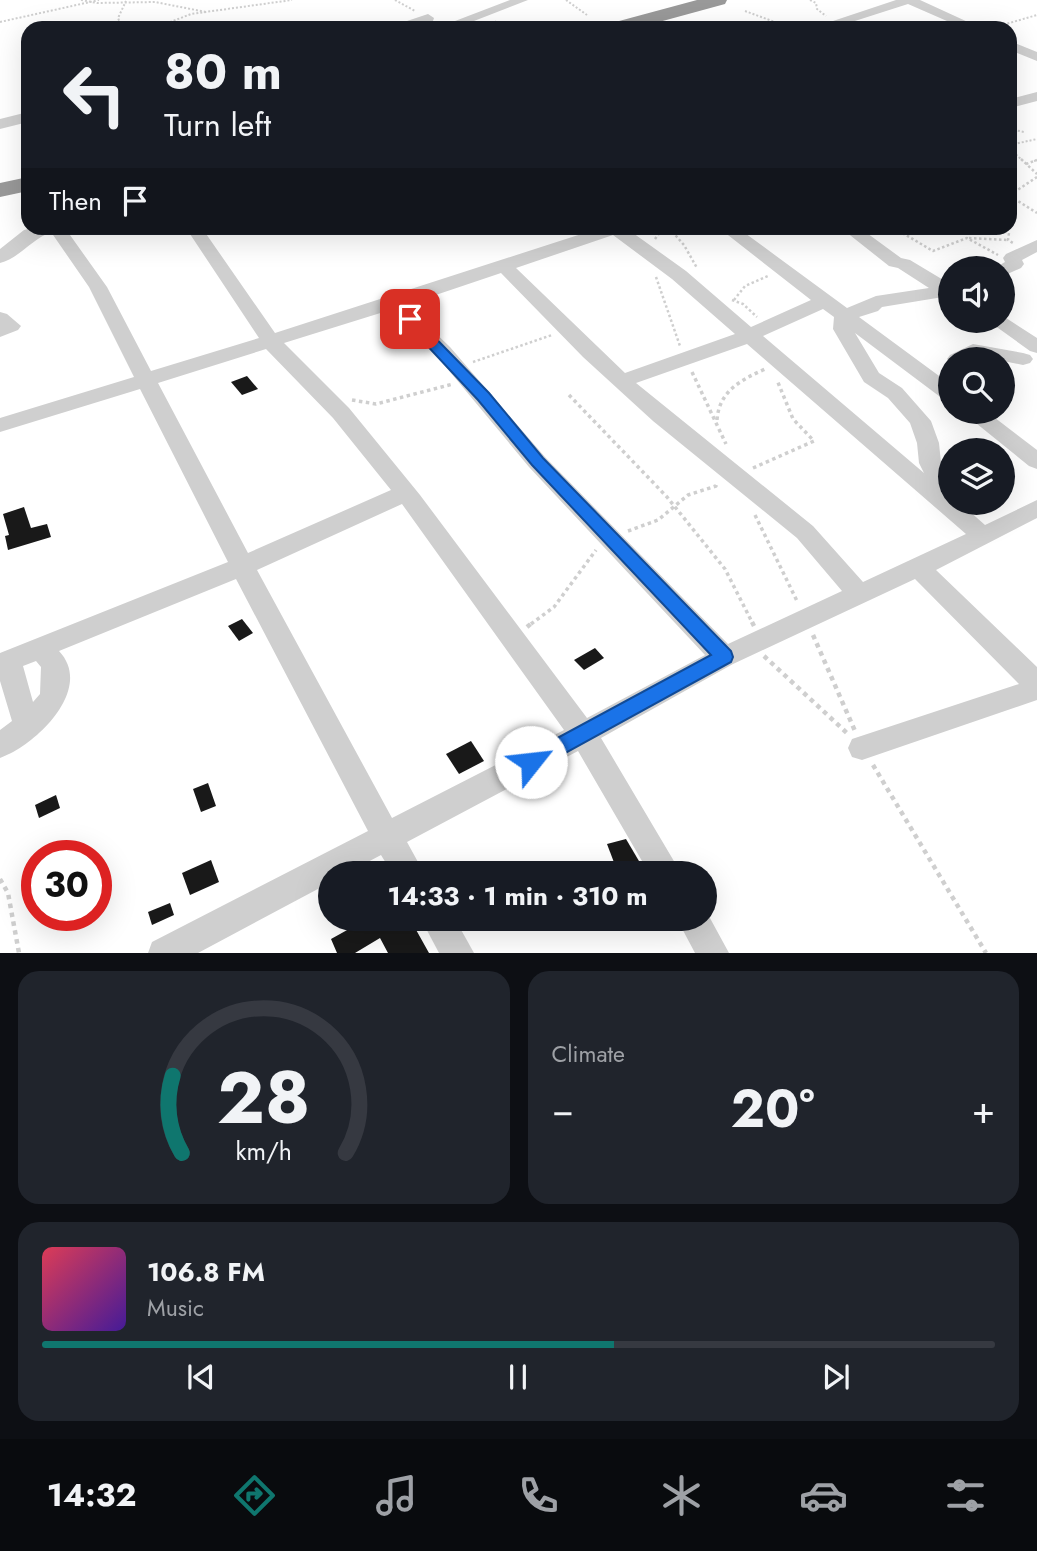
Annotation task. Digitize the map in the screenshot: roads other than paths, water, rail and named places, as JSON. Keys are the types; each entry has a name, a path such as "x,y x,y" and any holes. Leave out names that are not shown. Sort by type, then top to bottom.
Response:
{"highway":[{"path":"641,21 718,0"},
{"path":"0,190 21,186"}],"street":[{"path":"463,21 522,0"},
{"path":"841,21 909,0 958,21"},
{"path":"418,21 428,18"},
{"path":"1017,48 1037,57"},
{"path":"1017,102 1037,96"},
{"path":"0,124 21,119"},
{"path":"0,258 29,235"},
{"path":"62,235 98,287 125,344 402,861"},
{"path":"199,235 271,342 341,413 499,615 583,734 659,861"},
{"path":"0,425 271,342 594,235"},
{"path":"624,235 750,334 938,492"},
{"path":"736,235 938,385"},
{"path":"859,235 895,262 938,285"},
{"path":"503,266 590,353 738,480 805,533 859,594"},
{"path":"844,315 890,298 938,292"},
{"path":"622,381 750,334 824,300"},
{"path":"393,303 443,351 537,462 724,657"},
{"path":"844,315 843,329 872,377 895,393 920,421 929,443 930,463 938,477"},
{"path":"0,318 11,326 0,331"},
{"path":"1010,333 1030,353"},
{"path":"989,424 1037,461"},
{"path":"1000,424 1037,455"},
{"path":"28,725 5,662 243,566 405,493"},
{"path":"164,953 583,734 724,657 984,537 1037,508"},
{"path":"963,515 984,537"},
{"path":"918,567 1037,684"},
{"path":"0,746 28,725 54,698 55,664 41,649"},
{"path":"862,748 1037,689"},
{"path":"445,931 458,953"},
{"path":"700,931 713,953"}]}
